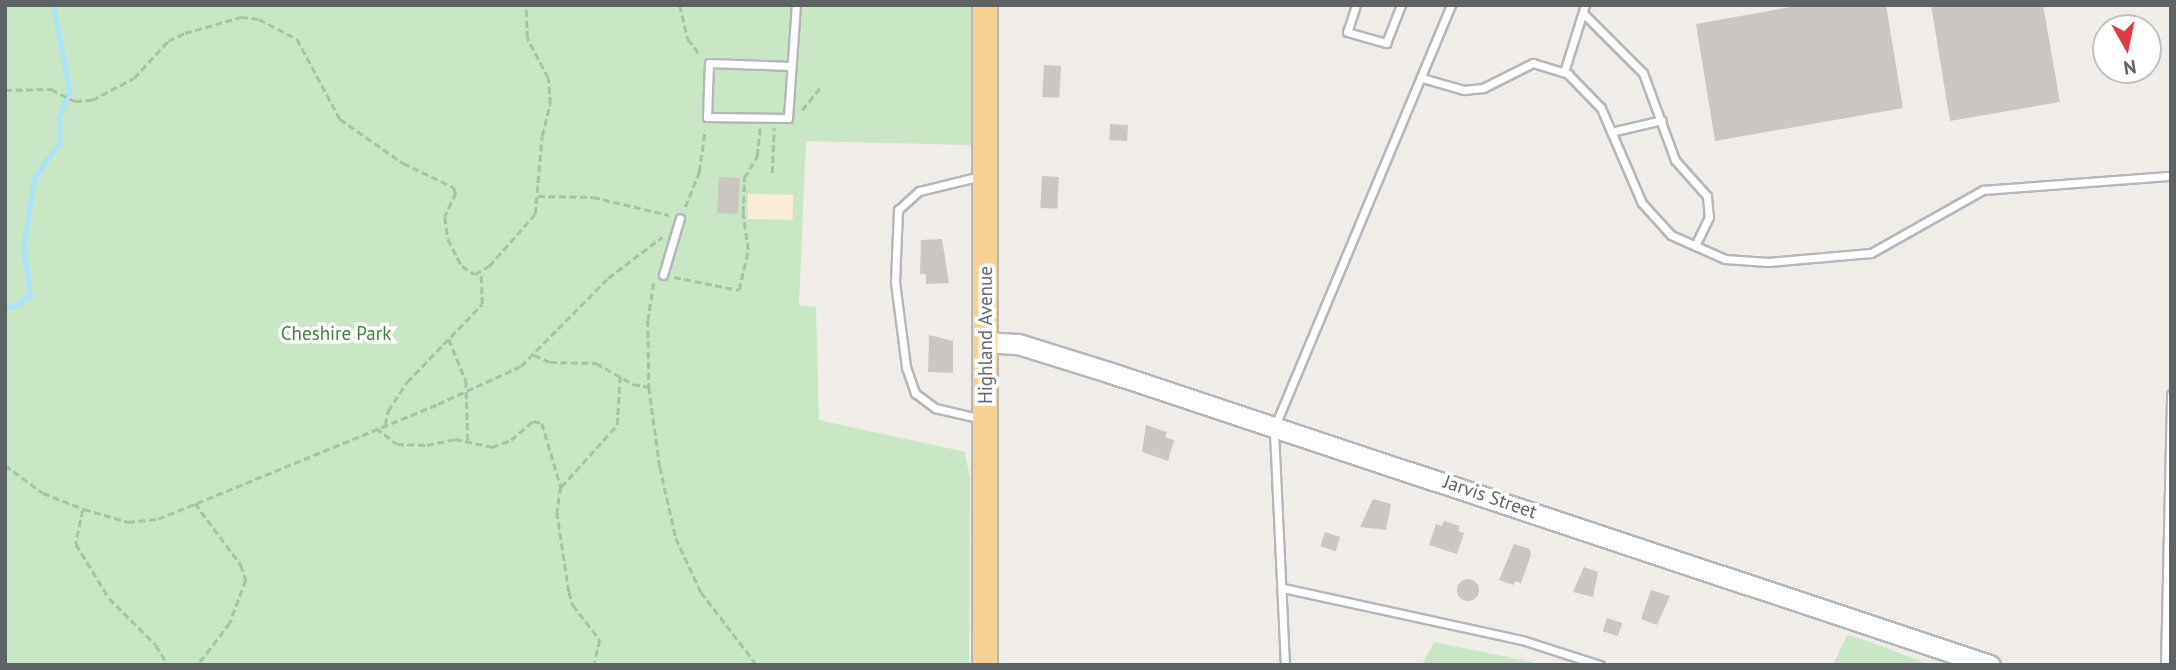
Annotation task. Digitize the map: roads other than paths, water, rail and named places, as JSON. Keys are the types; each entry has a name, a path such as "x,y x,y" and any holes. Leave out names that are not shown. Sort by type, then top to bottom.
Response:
{"highway":[{"name":"Highland Avenue","path":"985,5 985,665"}],"street":[{"name":"Jarvis Street","path":"986,342 1035,349 1990,665"}],"lane":[{"path":"790,66 709,63 707,117 788,118 796,5"},
{"path":"1356,5 1347,32 1386,43 1401,5"},
{"path":"1285,665 1274,428 1451,5"},
{"path":"1564,72 1585,10 1643,72 1675,160 1710,205 1695,246"},
{"path":"1422,78 1464,90 1483,88 1533,63 1564,72 1601,108 1642,203 1671,235 1725,259 1768,262 1871,253 1983,190 2171,176"},
{"path":"1611,132 1662,120"},
{"path":"985,176 944,183 906,200 898,210 895,248 899,330 915,393 935,408 986,419"},
{"path":"663,275 680,218"},
{"path":"2165,665 2171,394"},
{"path":"1283,588 1522,640 1600,665"}],"waterway":[{"path":"5,306 13,307 30,296 23,247 34,178 59,142 59,116 69,91 53,5"}],"park label":[{"name":"Cheshire Park","path":"336,334"}]}
